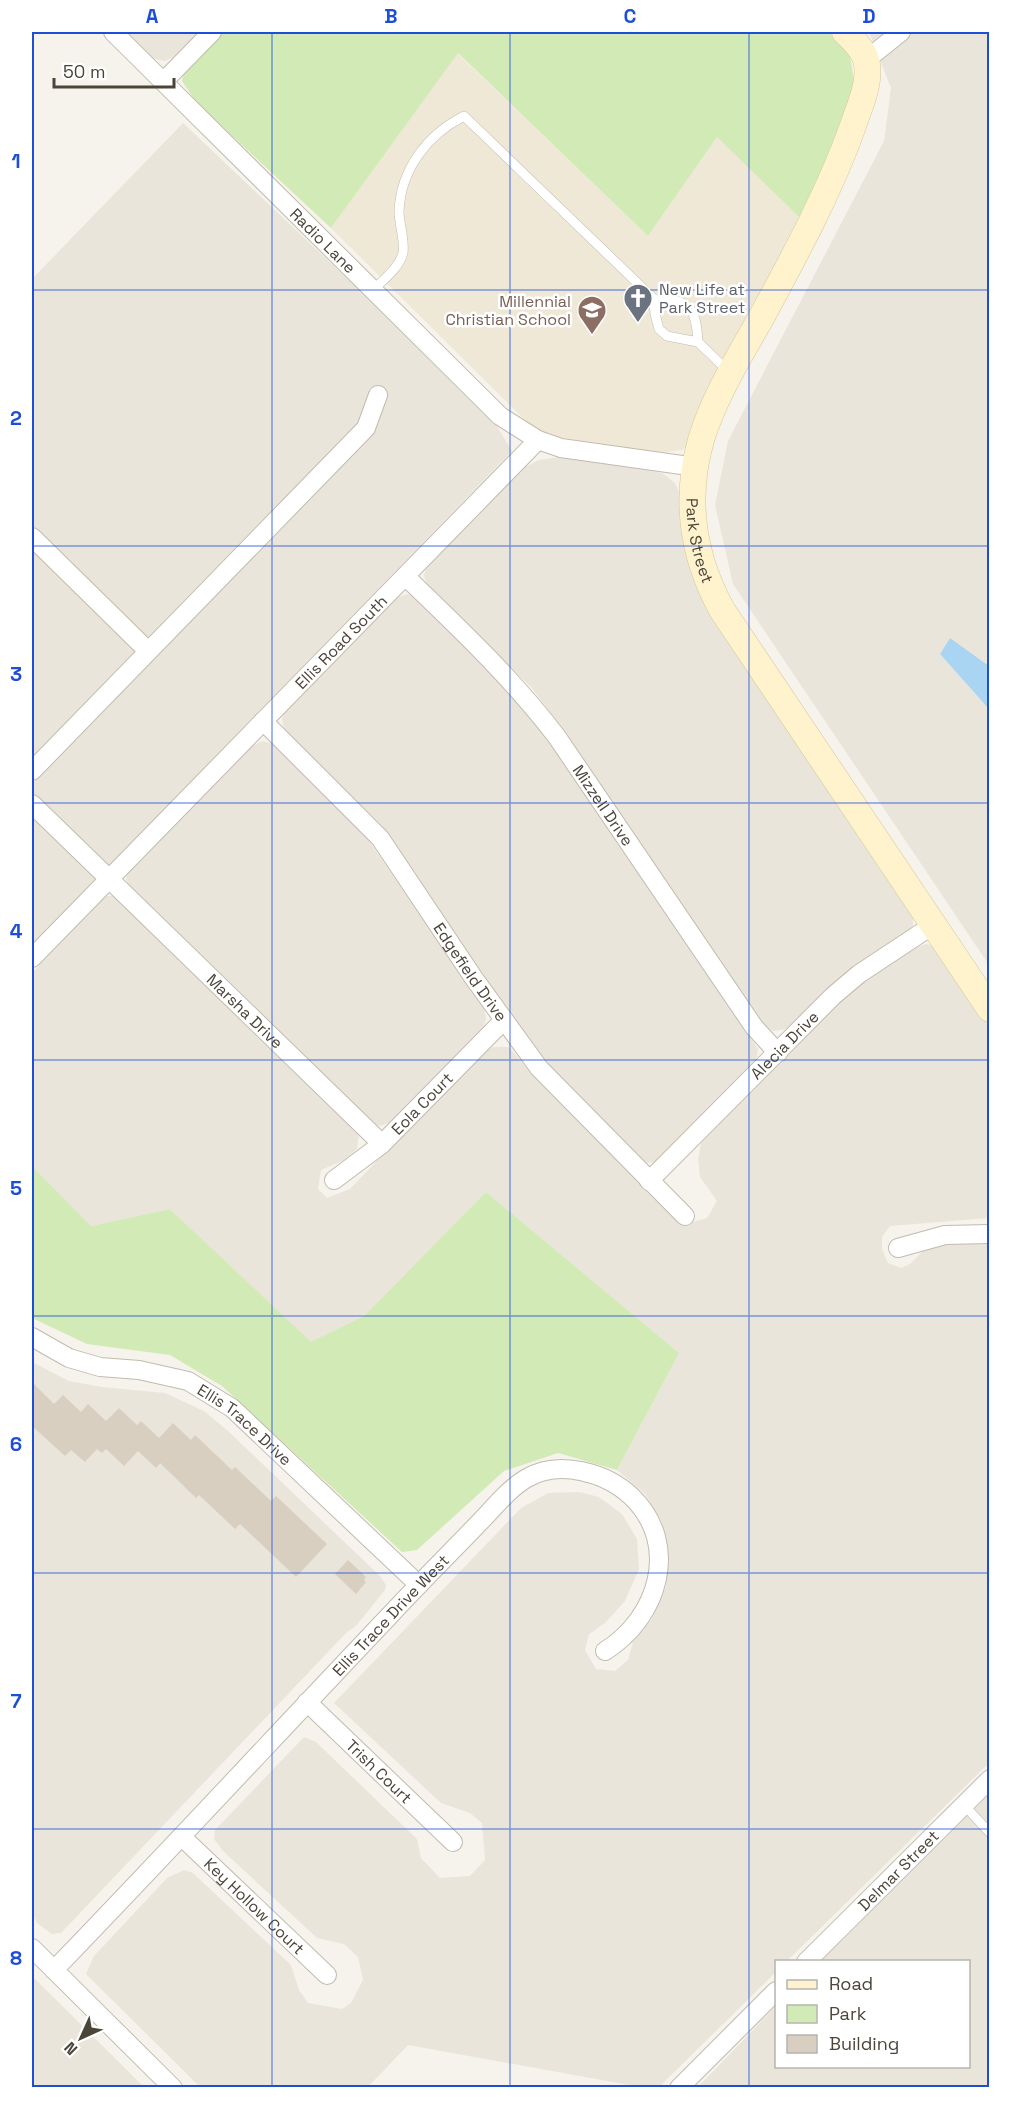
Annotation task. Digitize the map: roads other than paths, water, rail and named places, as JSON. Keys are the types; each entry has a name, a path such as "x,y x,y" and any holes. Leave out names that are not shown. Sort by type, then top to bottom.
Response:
{"street":[{"name":"Radio Lane","path":"113,32 500,416 538,440"},
{"path":"164,81 212,32"},
{"path":"845,32 866,60 901,32"},
{"name":"Park Street","path":"866,60 866,90 838,168 711,413 696,467 692,504 694,535 699,559 709,585 775,691 990,1009"},
{"path":"32,771 366,428 378,395"},
{"path":"538,440 561,448 696,467"},
{"name":"Ellis Road South","path":"32,958 538,440"},
{"path":"32,537 148,651"},
{"name":"Mizzell Drive","path":"405,576 497,663 528,698 754,1027 778,1053"},
{"name":"Edgefield Drive","path":"263,721 380,838 539,1068 685,1216"},
{"name":"Marsha Drive","path":"32,804 382,1144"},
{"name":"Alecia Drive","path":"649,1181 833,996 859,974 933,925"},
{"name":"Eola Court","path":"334,1180 382,1144 504,1020"},
{"path":"898,1248 945,1235 990,1234"},
{"name":"Ellis Trace Drive","path":"32,1338 69,1359 100,1367 167,1375 209,1392 232,1408 419,1585"},
{"name":"Ellis Trace Drive West","path":"54,1970 419,1585 504,1497 528,1477 568,1470 604,1478 624,1490 645,1512 657,1541 660,1564 650,1602 639,1622 619,1642 605,1651"},
{"name":"Trish Court","path":"307,1702 453,1842"},
{"name":"Delmar Street","path":"808,1960 990,1779"},
{"name":"Key Hollow Court","path":"182,1837 327,1975"},
{"path":"32,1948 173,2088"},
{"path":"679,2088 775,1993"}],"lane":[{"path":"374,289 397,266 403,252 399,211 404,176 417,155 448,124 464,116 654,299 659,328 667,336 698,342 731,373"},
{"path":"654,299 673,298 684,302 694,311 698,342"},
{"path":"964,1805 990,1833"}],"water":[{"path":"950,638 989,666 989,709 940,654"}],"place":[{"name":"New Life at Park Street","path":"638,324"},
{"name":"Millennial Christian School","path":"592,336"}]}
